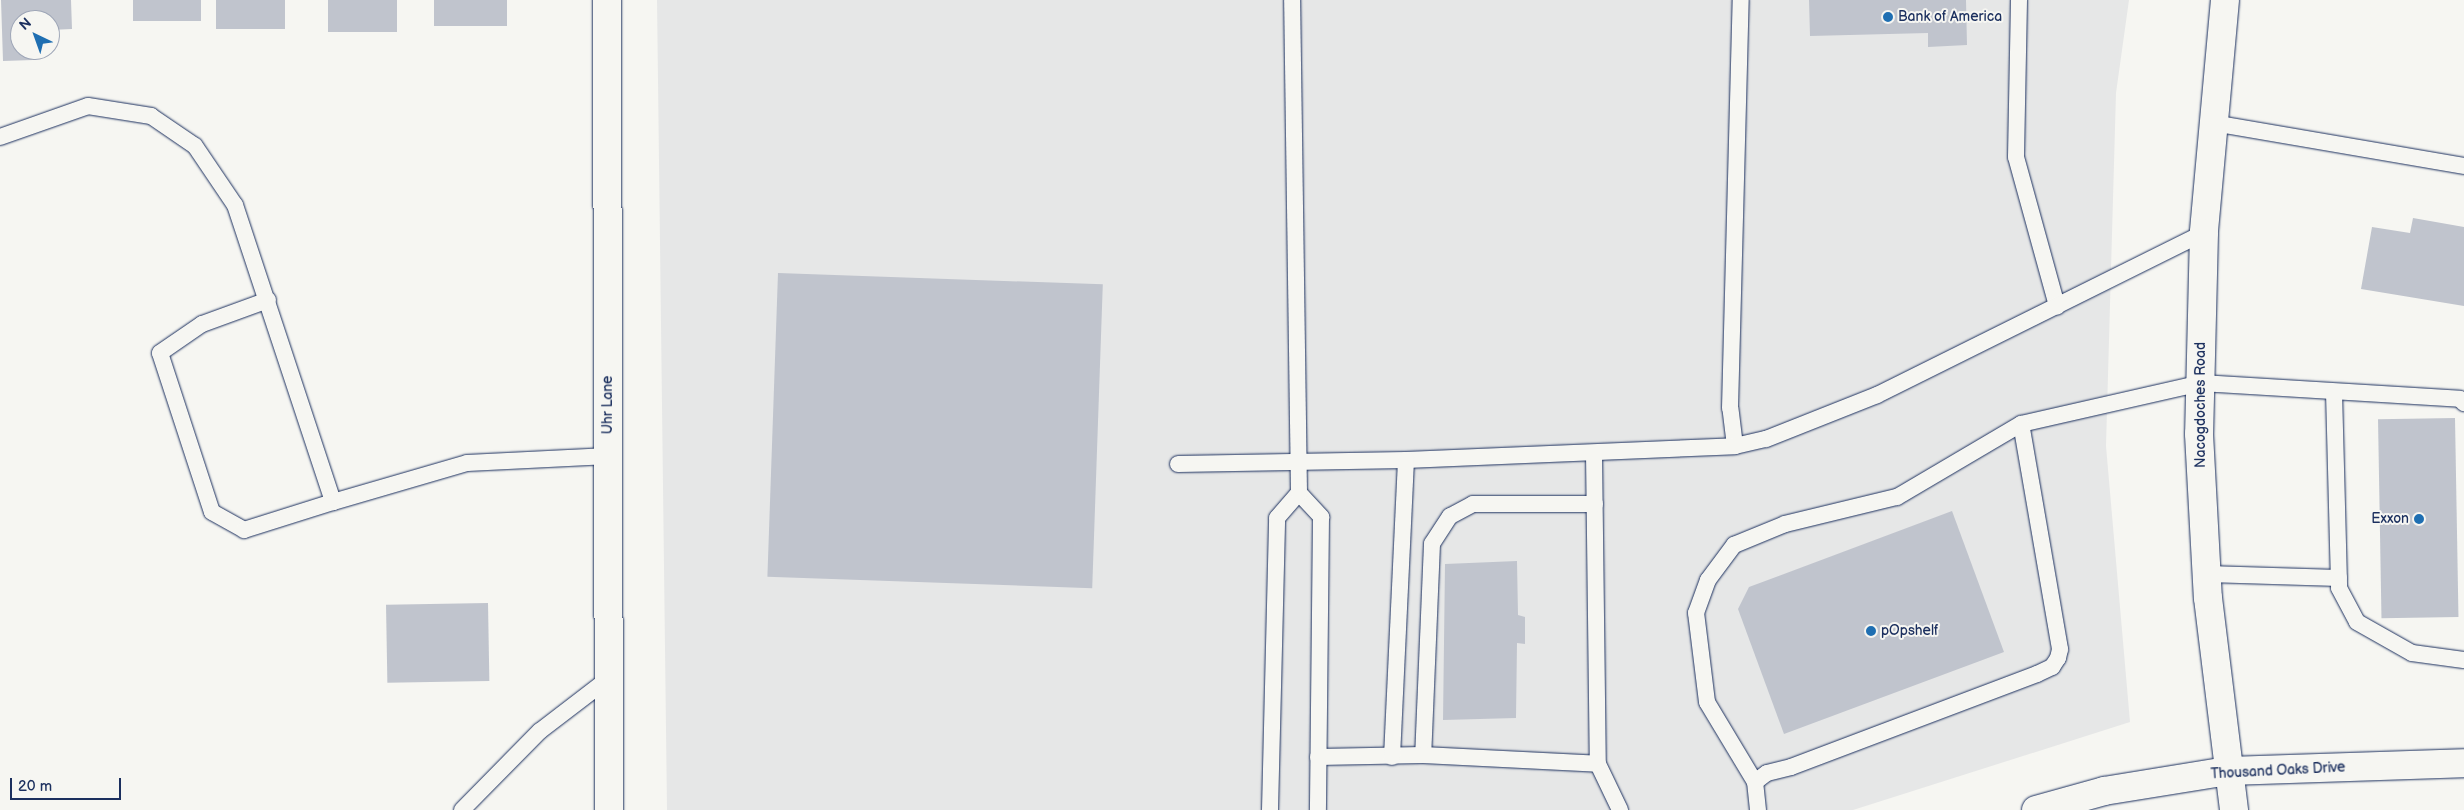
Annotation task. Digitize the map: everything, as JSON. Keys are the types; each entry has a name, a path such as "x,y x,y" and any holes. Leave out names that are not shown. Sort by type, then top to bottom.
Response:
{"main road":[{"name":"Uhr Lane","path":"607,0 610,810"},
{"name":"Nacogdoches Road","path":"2224,0 2204,233 2199,434 2207,574 2228,771 2234,810"},
{"name":"Thousand Oaks Drive","path":"2036,810 2104,791 2228,771 2464,763"}],"lane":[{"path":"1270,810 1277,518 1299,493 1292,0"},
{"path":"1735,446 1730,408 1741,0"},
{"path":"2019,0 2016,157 2057,306"},
{"path":"0,137 88,106 151,116 195,146 235,205 268,300 333,502"},
{"path":"2213,123 2464,166"},
{"path":"1178,464 1406,460 1735,446 1766,439 1877,395 2204,233"},
{"path":"268,300 202,324 160,354 212,512 244,530 333,502 467,464 609,456"},
{"path":"1758,810 1755,782 1707,702 1696,613 1708,580 1734,545 1785,524 1897,497 2021,424 2201,383 2460,399 2464,403"},
{"path":"2334,392 2339,588 2357,622 2412,653 2464,660"},
{"path":"1755,782 1766,772 1800,764 2052,667 2060,649 2021,424"},
{"path":"1594,453 1598,764 1620,810"},
{"path":"1392,757 1406,460"},
{"path":"1299,493 1321,517 1318,810"},
{"path":"1423,755 1432,544 1450,516 1474,504 1595,504"},
{"path":"2207,574 2339,578"},
{"path":"462,810 540,731 609,678"},
{"path":"1318,758 1423,755 1598,764"}],"shaded area":[{"path":"657,0 2129,0 2116,93 2106,446 2130,722 1853,810 667,810"}],"building":[{"path":"1,0 71,0 72,29 60,30 60,10 10,10 10,60 33,60 3,61"},
{"path":"133,0 201,0 201,21 133,21"},
{"path":"216,0 285,0 285,29 216,29"},
{"path":"328,0 397,0 397,32 328,32"},
{"path":"434,0 507,0 507,26 434,26"},
{"name":"Bank of America","path":"1809,0 1966,0 1967,45 1928,47 1928,33 1810,36"},
{"path":"2413,218 2464,227 2464,306 2361,289 2372,227 2410,233"},
{"path":"778,273 1103,284 1092,588 767,577"},
{"name":"Exxon","path":"2455,418 2458,617 2381,618 2378,419"},
{"name":"pOpshelf","path":"1952,511 2004,652 1784,734 1738,609 1749,587"},
{"path":"1517,561 1518,615 1525,617 1525,644 1517,643 1516,718 1443,720 1445,564"},
{"path":"488,603 489,681 387,683 386,605"}],"place":[{"name":"Bank of America","path":"1888,17"},
{"name":"Exxon","path":"2419,519"},
{"name":"pOpshelf","path":"1871,631"}]}
